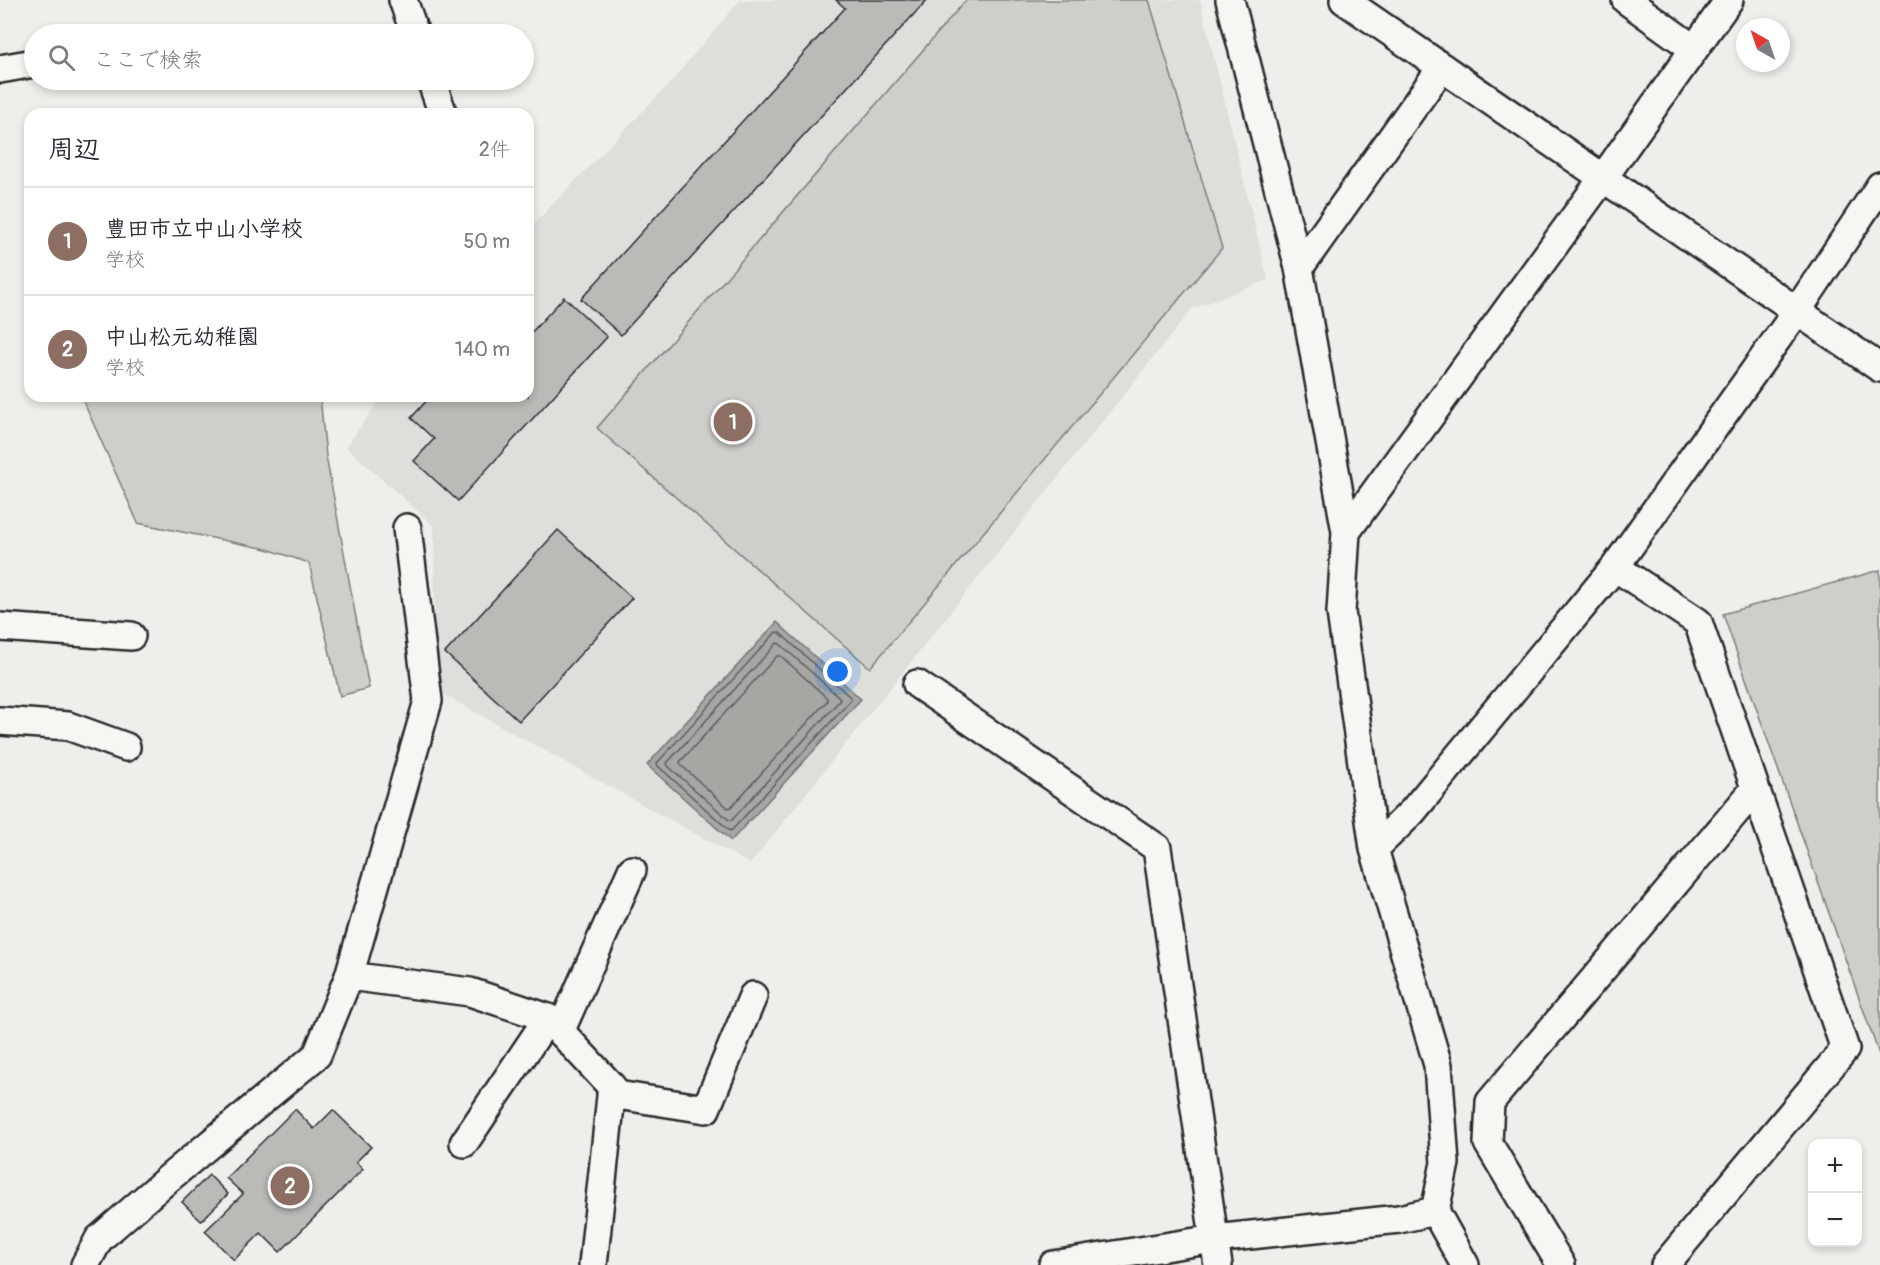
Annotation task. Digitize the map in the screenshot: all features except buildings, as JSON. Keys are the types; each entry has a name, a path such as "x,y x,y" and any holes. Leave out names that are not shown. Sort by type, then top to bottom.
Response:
{"street":[{"path":"403,0 412,24"},
{"path":"1230,0 1299,268 1346,532 1341,612 1374,849 1438,1065 1445,1163 1435,1211 1465,1265"},
{"path":"1344,0 1880,368"},
{"path":"1626,0 1694,49"},
{"path":"1346,532 1729,0"},
{"path":"0,69 24,65"},
{"path":"1299,268 1442,67"},
{"path":"435,90 441,108"},
{"path":"1374,849 1412,812 1615,567 1797,311 1880,186"},
{"path":"85,1265 99,1239 317,1055 349,976 428,702 407,528"},
{"path":"1615,567 1698,622 1845,1049 1665,1265"},
{"path":"0,627 132,636"},
{"path":"917,684 1157,848 1218,1265"},
{"path":"0,721 68,726 126,747"},
{"path":"1561,1265 1488,1143 1490,1102 1755,789"},
{"path":"464,1143 554,1025 632,870"},
{"path":"349,976 470,992 554,1025 612,1087 592,1265"},
{"path":"611,1094 706,1109 753,996"},
{"path":"1053,1265 1214,1239 1399,1219 1435,1211"}],"shaded area":[{"path":"740,0 1200,0 1268,280 1192,309 750,864 435,690 434,526 346,447 378,402 534,402 534,224 670,83"},
{"path":"966,0 1149,0 1222,248 870,668 597,428"},
{"path":"84,402 321,402 326,456 369,688 340,696 309,563 267,549 138,523"},
{"path":"1880,570 1880,1057 1723,614"}],"water":[{"path":"777,622 861,699 731,841 647,765"}],"place":[{"name":"豊田市立中山小学校","path":"733,422"},
{"name":"中山松元幼稚園","path":"290,1186"}]}
